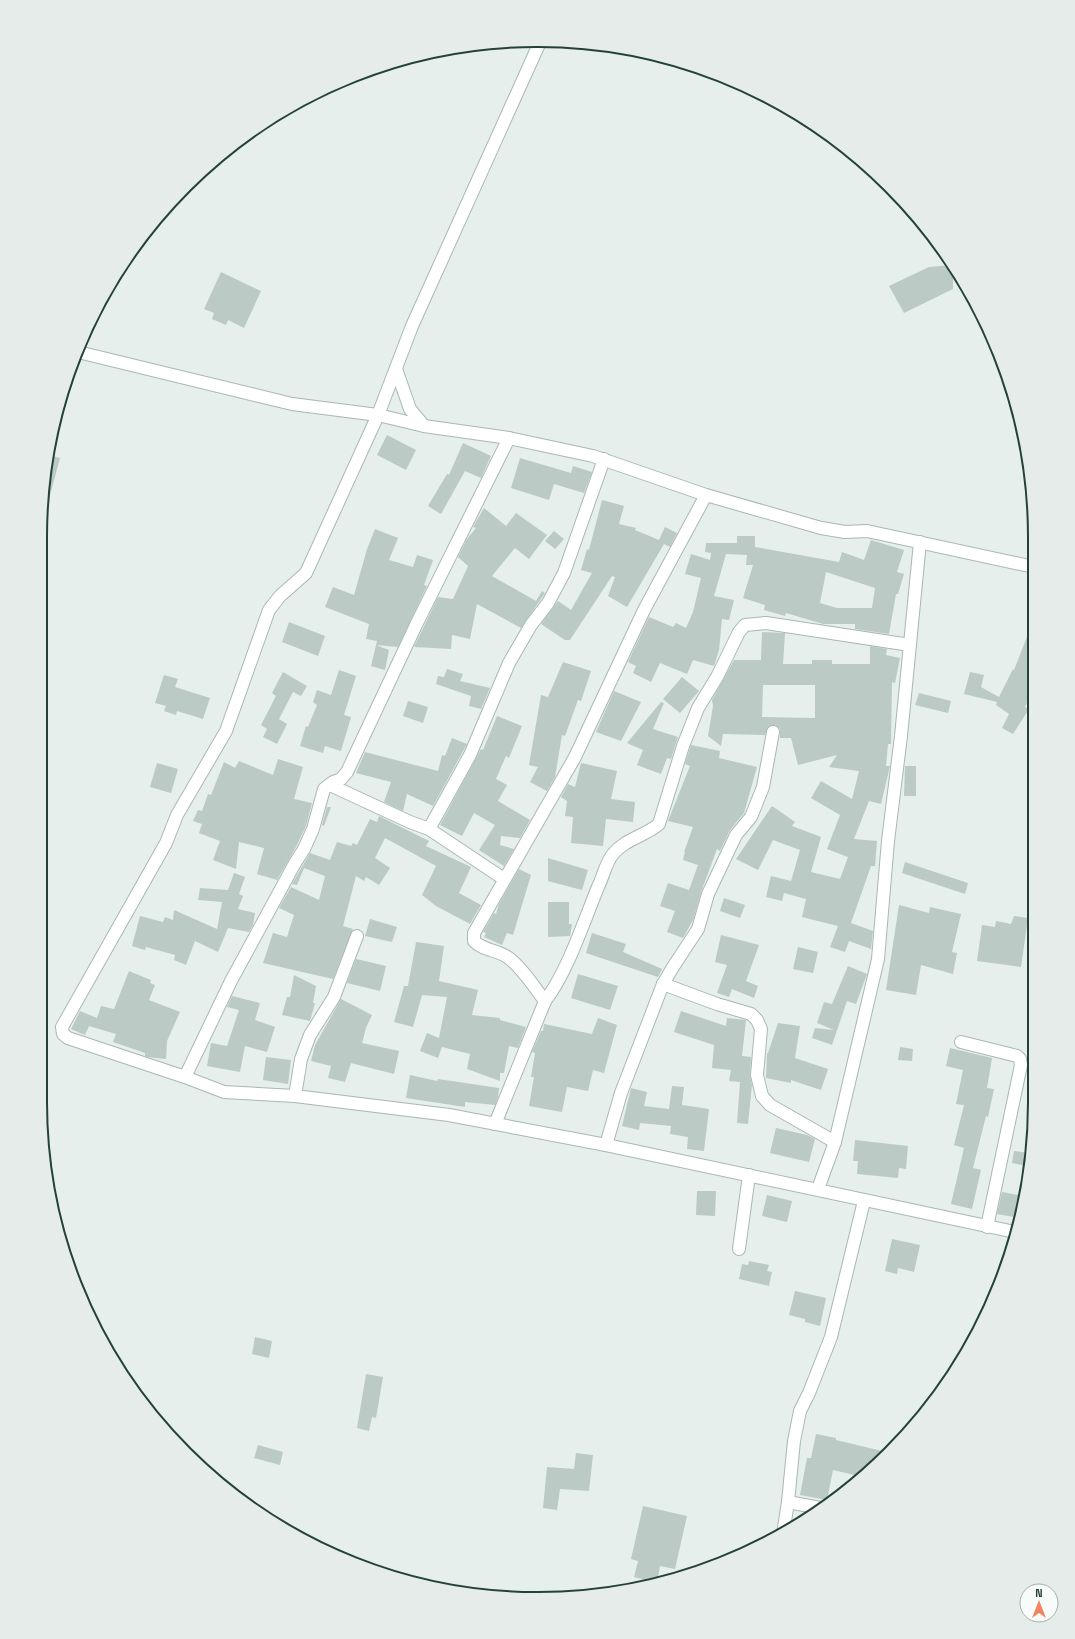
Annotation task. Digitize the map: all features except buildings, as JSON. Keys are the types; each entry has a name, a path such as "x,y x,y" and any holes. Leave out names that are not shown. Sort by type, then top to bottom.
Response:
{"street":[{"path":"538,47 412,326 378,415 306,573 280,596 269,610 226,731 177,815 166,842 62,1026 63,1034 68,1038 185,1076 224,1092 295,1096 449,1115 606,1145 1010,1231"},
{"path":"83,353 292,404 378,415 424,426 509,438 604,459 706,495 821,528 845,532 867,532 1028,566"},
{"path":"396,370 410,409 424,426"},
{"path":"185,1076 231,981 295,862 304,849 324,789 330,784 341,779 347,772 424,608 509,438"},
{"path":"429,829 470,755 509,663 531,625 548,603 564,573 604,459"},
{"path":"545,1000 510,958 501,953 478,946 474,941 474,933 575,757 644,610 706,495"},
{"path":"818,1189 835,1142 878,959 886,864 920,542"},
{"path":"496,1124 545,1000 552,992 565,964 612,854 633,838 650,831 659,824 682,746 698,708 717,677 739,632 745,625 766,623 910,644"},
{"path":"606,1145 621,1092 663,984 673,966 698,929 708,894 736,834 751,816 763,786 773,732"},
{"path":"330,784 410,822 429,829 504,879"},
{"path":"295,1096 301,1059 310,1035 334,997 357,936"},
{"path":"663,984 717,1004 751,1014 757,1020 761,1028 757,1074 762,1096 770,1105 835,1142"},
{"path":"961,1042 1017,1056 1020,1059 1021,1064 988,1226"},
{"path":"739,1249 749,1175"},
{"path":"784,1525 794,1441 800,1411 809,1393 831,1337 864,1201"},
{"path":"788,1502 813,1507"}]}
